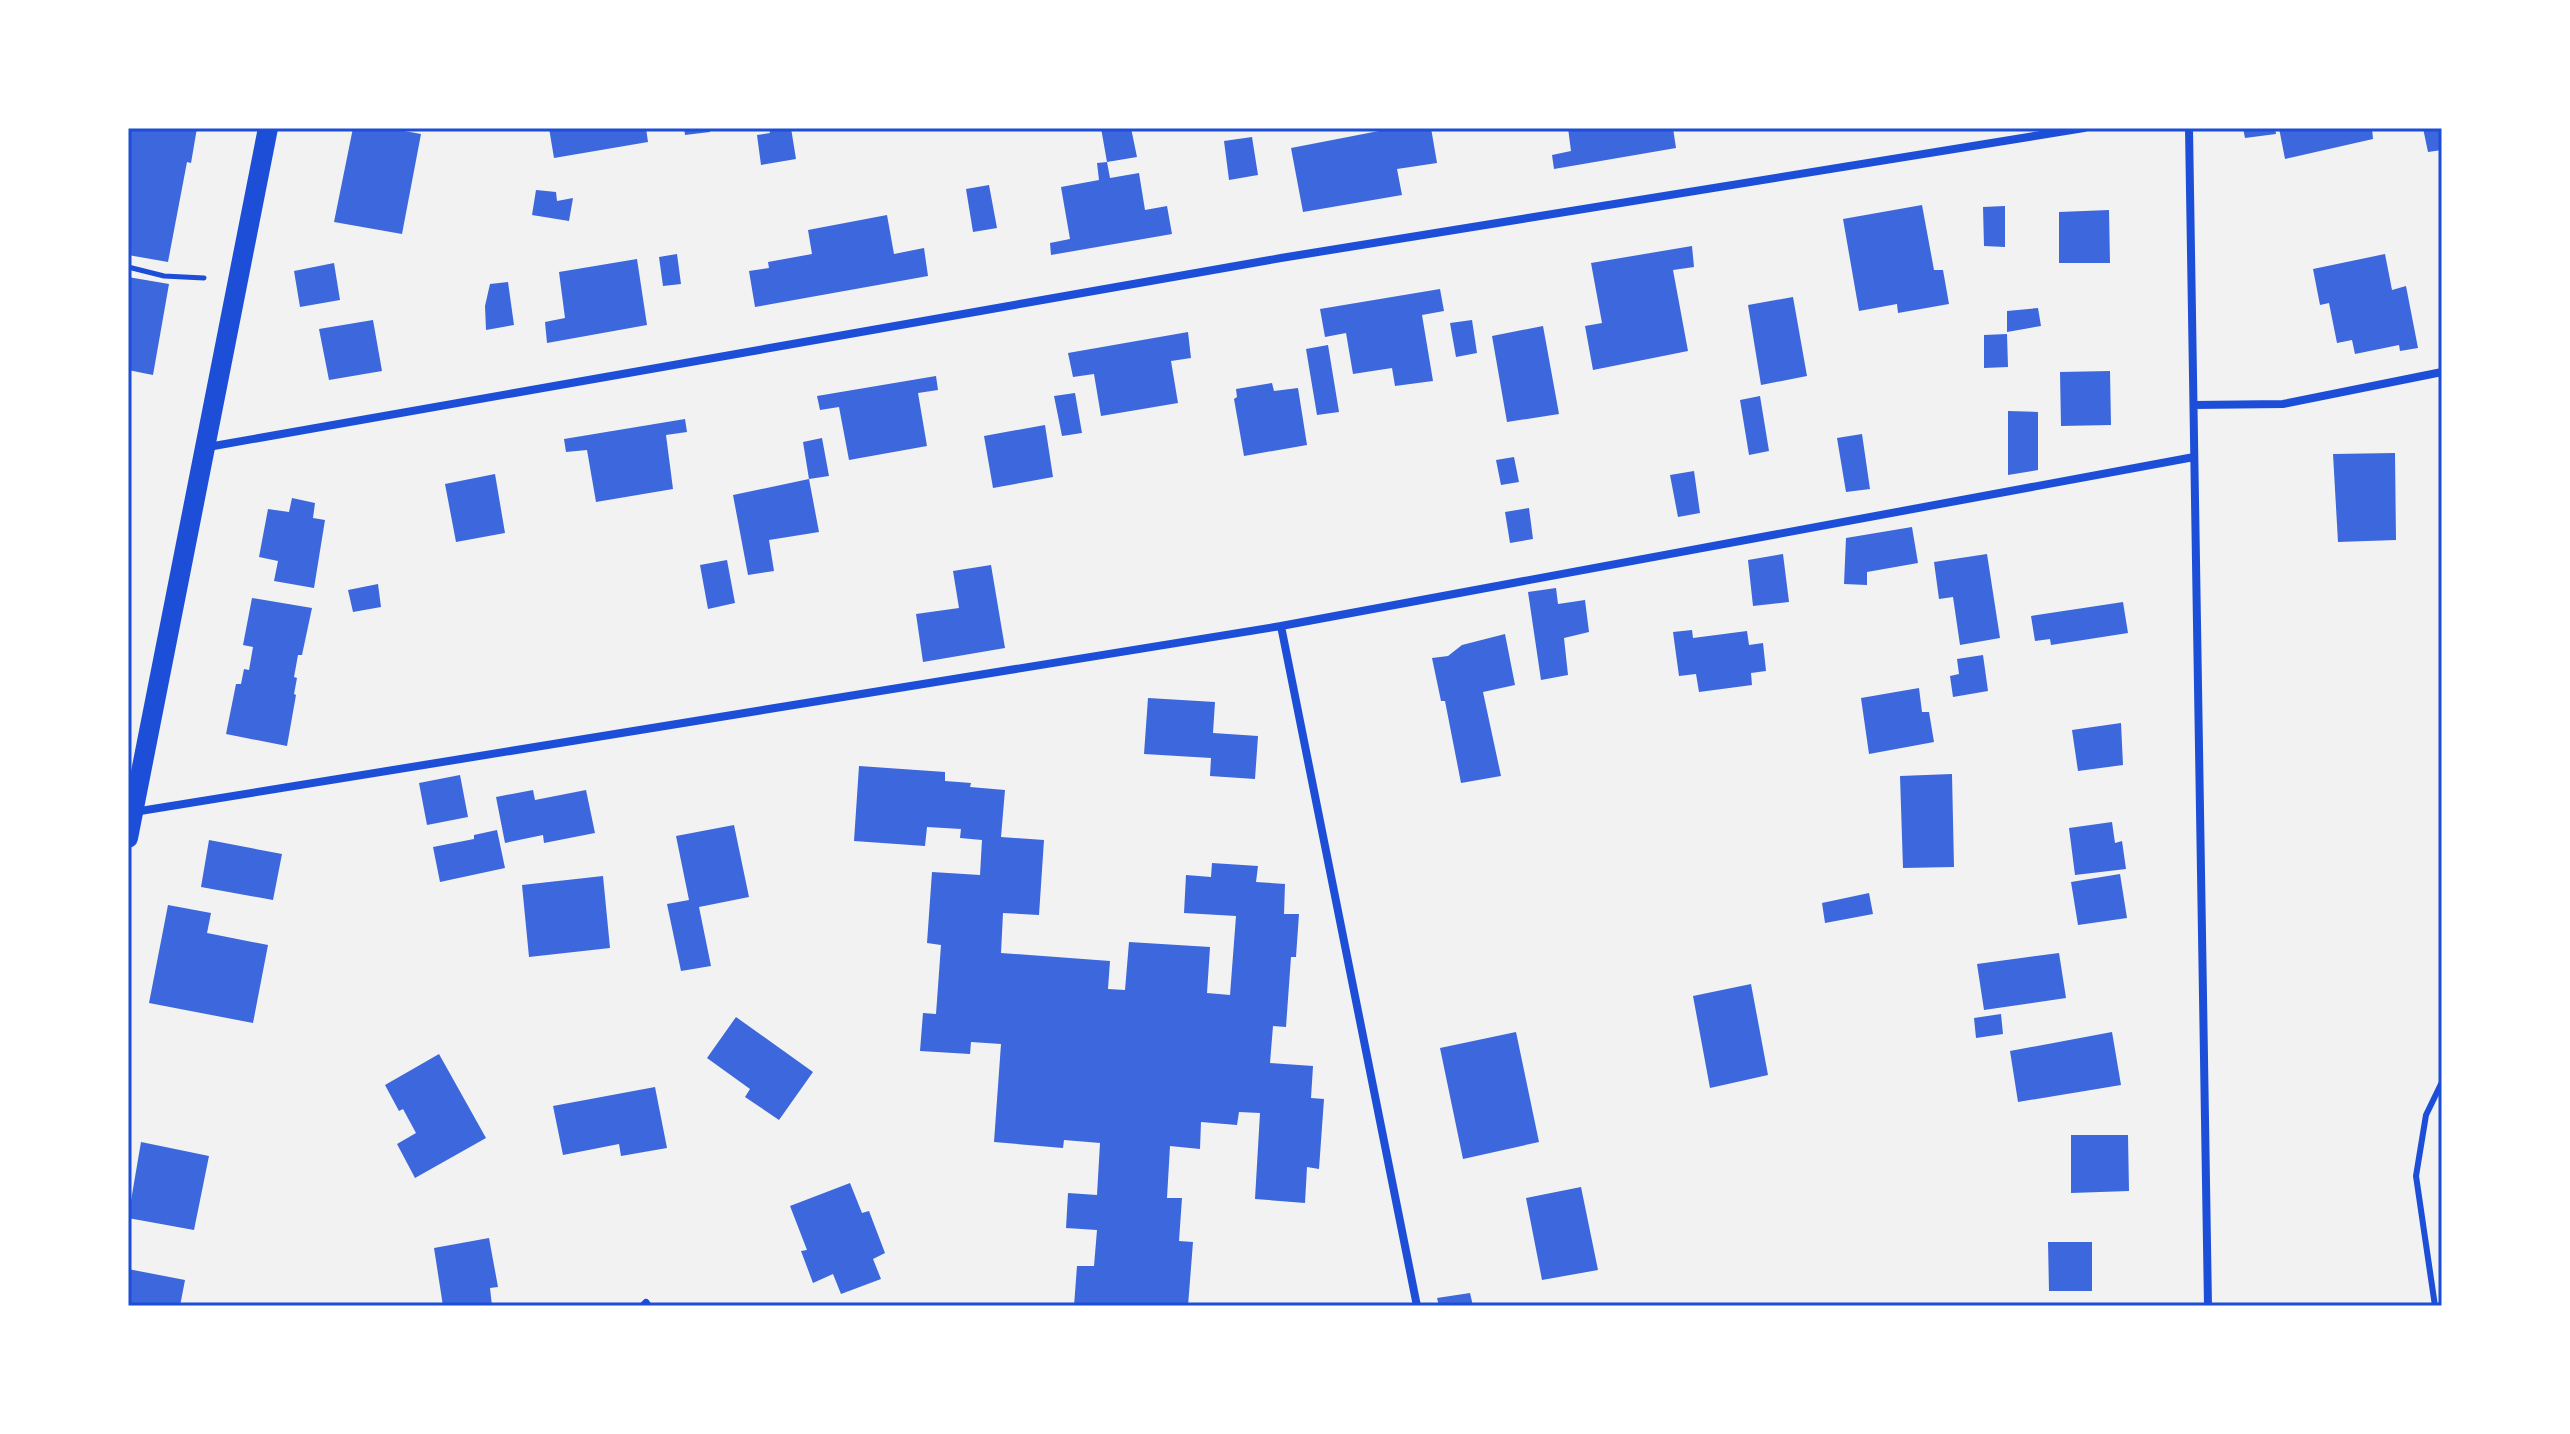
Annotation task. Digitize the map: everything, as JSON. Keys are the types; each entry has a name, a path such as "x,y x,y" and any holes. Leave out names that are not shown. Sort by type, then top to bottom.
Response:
{"main road":[{"path":"128,838 268,128"}],"street":[{"path":"203,448 1267,261 2084,128"},
{"path":"2189,128 2208,1306"},
{"path":"2194,405 2283,404 2442,372"},
{"path":"133,812 1281,626 2194,457"},
{"path":"1281,626 1417,1306"}],"lane":[{"path":"2435,1306 2416,1176 2426,1115 2442,1082"}],"path":[{"path":"128,267 164,276 237,280"}],"building":[{"path":"129,128 197,128 191,163 187,162 168,262 128,255"},
{"path":"353,128 388,128 421,134 402,234 334,222"},
{"path":"549,128 646,128 648,142 554,158"},
{"path":"684,128 710,128 710,132 685,135"},
{"path":"769,128 791,128 796,159 761,165 757,135 770,133"},
{"path":"1101,128 1131,128 1137,157 1107,162"},
{"path":"1383,128 1431,128 1437,163 1397,169 1402,195 1303,212 1291,148"},
{"path":"1568,128 1673,128 1676,148 1554,169 1552,155 1571,151"},
{"path":"2243,128 2275,128 2276,134 2245,138"},
{"path":"2279,128 2372,128 2373,139 2285,159"},
{"path":"2423,128 2442,128 2442,150 2428,152"},
{"path":"1252,137 1258,175 1229,180 1224,141"},
{"path":"1107,162 1110,178 1139,173 1145,210 1167,206 1172,234 1051,255 1050,243 1070,239 1061,187 1099,180 1097,163"},
{"path":"989,185 997,228 973,232 966,189"},
{"path":"536,190 556,192 557,201 573,198 569,221 532,215"},
{"path":"1922,205 1934,270 1943,270 1949,304 1898,313 1897,304 1859,311 1843,219"},
{"path":"2005,206 2005,247 1984,246 1983,207"},
{"path":"2109,210 2110,263 2059,263 2059,212"},
{"path":"887,215 894,254 924,248 928,276 755,307 749,271 769,268 768,262 812,254 808,230"},
{"path":"1692,246 1694,267 1673,270 1688,351 1593,370 1585,326 1602,323 1591,263"},
{"path":"677,254 681,284 663,286 659,257"},
{"path":"2385,254 2392,290 2406,286 2418,348 2400,351 2399,345 2355,354 2352,340 2337,343 2329,303 2320,305 2313,269"},
{"path":"637,259 647,325 547,343 545,322 565,318 559,272"},
{"path":"334,263 340,300 300,307 294,271"},
{"path":"128,277 169,284 153,375 128,370"},
{"path":"508,282 514,325 486,330 485,306 490,284"},
{"path":"1440,289 1444,311 1422,315 1433,381 1395,386 1392,368 1353,374 1346,333 1325,337 1320,309"},
{"path":"1793,297 1807,376 1761,385 1748,305"},
{"path":"2038,308 2041,326 2007,332 2007,311"},
{"path":"373,320 382,371 329,380 319,329"},
{"path":"1472,320 1477,353 1456,357 1450,323"},
{"path":"1543,326 1559,414 1507,422 1492,336"},
{"path":"1188,332 1191,358 1171,361 1178,403 1101,416 1094,374 1073,377 1068,353"},
{"path":"2007,334 2008,367 1984,368 1984,335"},
{"path":"1328,345 1339,412 1317,415 1306,349"},
{"path":"2110,371 2111,425 2061,426 2060,372"},
{"path":"936,376 938,390 918,393 927,446 849,460 839,407 820,410 817,396"},
{"path":"1272,383 1274,391 1298,388 1307,445 1244,456 1234,399 1237,397 1236,389"},
{"path":"1075,393 1082,433 1062,436 1054,396"},
{"path":"1760,396 1769,451 1749,455 1740,400"},
{"path":"2008,411 2038,412 2038,470 2008,475"},
{"path":"685,419 687,432 666,435 673,489 596,502 587,450 566,452 564,439"},
{"path":"1045,425 1053,477 993,488 984,436"},
{"path":"1862,434 1870,489 1846,492 1837,438"},
{"path":"822,438 829,476 809,479 803,442"},
{"path":"2395,453 2396,540 2338,542 2333,454"},
{"path":"1514,457 1519,482 1501,485 1496,460"},
{"path":"1694,471 1700,513 1678,517 1670,475"},
{"path":"495,474 505,533 456,542 445,484"},
{"path":"809,479 819,532 769,540 774,571 748,575 733,495"},
{"path":"292,498 315,503 313,518 325,520 314,588 274,581 278,561 259,557 268,509 289,512"},
{"path":"1529,508 1533,539 1510,543 1505,512"},
{"path":"1912,527 1918,563 1867,572 1867,585 1844,584 1846,538"},
{"path":"1783,554 1789,602 1753,606 1748,560"},
{"path":"1987,554 2000,638 1960,645 1953,597 1939,599 1934,562"},
{"path":"727,560 735,603 708,609 700,565"},
{"path":"991,565 1005,648 923,662 916,614 959,608 953,571"},
{"path":"378,584 381,607 353,612 348,590"},
{"path":"1556,588 1558,604 1585,600 1589,632 1564,638 1568,675 1541,680 1528,592"},
{"path":"252,598 312,608 294,677 297,678 296,695 287,746 226,734 236,684 241,684 244,669 249,670 253,647 243,645"},
{"path":"2123,602 2128,633 2051,645 2050,639 2035,641 2031,616"},
{"path":"1692,630 1693,638 1747,631 1749,645 1763,643 1766,671 1751,673 1752,685 1699,692 1696,674 1679,676 1673,632"},
{"path":"1505,634 1515,685 1483,692 1501,776 1461,783 1445,701 1441,701 1432,658 1448,656 1462,645"},
{"path":"1983,655 1988,691 1953,697 1950,676 1959,674 1957,659"},
{"path":"1919,688 1922,712 1929,712 1934,742 1869,754 1861,698"},
{"path":"1148,698 1215,702 1213,733 1258,736 1255,779 1210,776 1211,758 1144,754"},
{"path":"2121,723 2123,765 2078,771 2072,730"},
{"path":"859,766 945,772 945,781 1005,790 1001,837 1044,840 1039,915 1003,913 1001,953 1110,961 1108,989 1125,990 1129,942 1210,947 1207,993 1230,995 1236,916 1184,913 1186,875 1211,877 1212,863 1258,866 1256,882 1285,884 1284,914 1299,914 1296,957 1291,957 1286,1027 1273,1026 1270,1063 1313,1066 1311,1098 1324,1099 1319,1169 1307,1167 1305,1203 1255,1199 1260,1113 1239,1112 1237,1125 1201,1122 1200,1149 1170,1146 1167,1198 1182,1198 1179,1241 1193,1242 1188,1306 1074,1306 1077,1266 1094,1266 1097,1230 1066,1228 1068,1193 1097,1195 1100,1143 1064,1140 1063,1148 994,1142 1001,1044 971,1042 970,1054 920,1051 923,1013 936,1014 941,945 927,943 932,872 980,875 982,840 960,838 961,829 927,827 925,846 854,841"},
{"path":"1952,774 1954,867 1903,868 1900,776"},
{"path":"460,775 468,817 427,825 419,783"},
{"path":"533,790 535,800 586,790 595,833 544,843 543,835 505,843 496,797"},
{"path":"2112,822 2115,843 2122,841 2126,869 2075,875 2069,828"},
{"path":"734,825 749,897 699,907 711,966 681,971 667,904 689,900 676,836"},
{"path":"497,830 505,868 440,882 433,847 474,839 474,835"},
{"path":"209,840 282,854 273,900 201,887"},
{"path":"2120,874 2127,918 2078,925 2071,882"},
{"path":"603,876 610,948 529,957 522,885"},
{"path":"1869,893 1873,914 1825,923 1822,903"},
{"path":"168,905 211,913 207,933 268,945 253,1023 149,1003"},
{"path":"2059,953 2066,998 1984,1010 1977,964"},
{"path":"1751,984 1768,1075 1710,1088 1693,996"},
{"path":"2001,1014 2003,1034 1976,1038 1974,1018"},
{"path":"736,1017 813,1072 779,1120 745,1097 750,1089 707,1058"},
{"path":"1516,1032 1539,1142 1463,1159 1440,1048"},
{"path":"2112,1032 2121,1085 2018,1102 2010,1051"},
{"path":"439,1054 486,1138 415,1178 397,1144 416,1133 385,1085"},
{"path":"655,1087 667,1148 621,1156 619,1144 563,1155 553,1106"},
{"path":"2071,1135 2128,1135 2129,1191 2071,1193"},
{"path":"141,1142 209,1156 194,1230 128,1218"},
{"path":"850,1183 862,1213 869,1211 885,1253 873,1259 881,1279 841,1294 833,1274 813,1283 801,1251 807,1250 790,1206"},
{"path":"1581,1187 1598,1270 1542,1280 1526,1198"},
{"path":"489,1238 498,1287 490,1288 492,1306 443,1306 434,1248"},
{"path":"2048,1242 2092,1242 2092,1291 2049,1291"},
{"path":"128,1269 185,1280 180,1306 128,1306"},
{"path":"1470,1293 1473,1306 1439,1306 1437,1298"}]}
